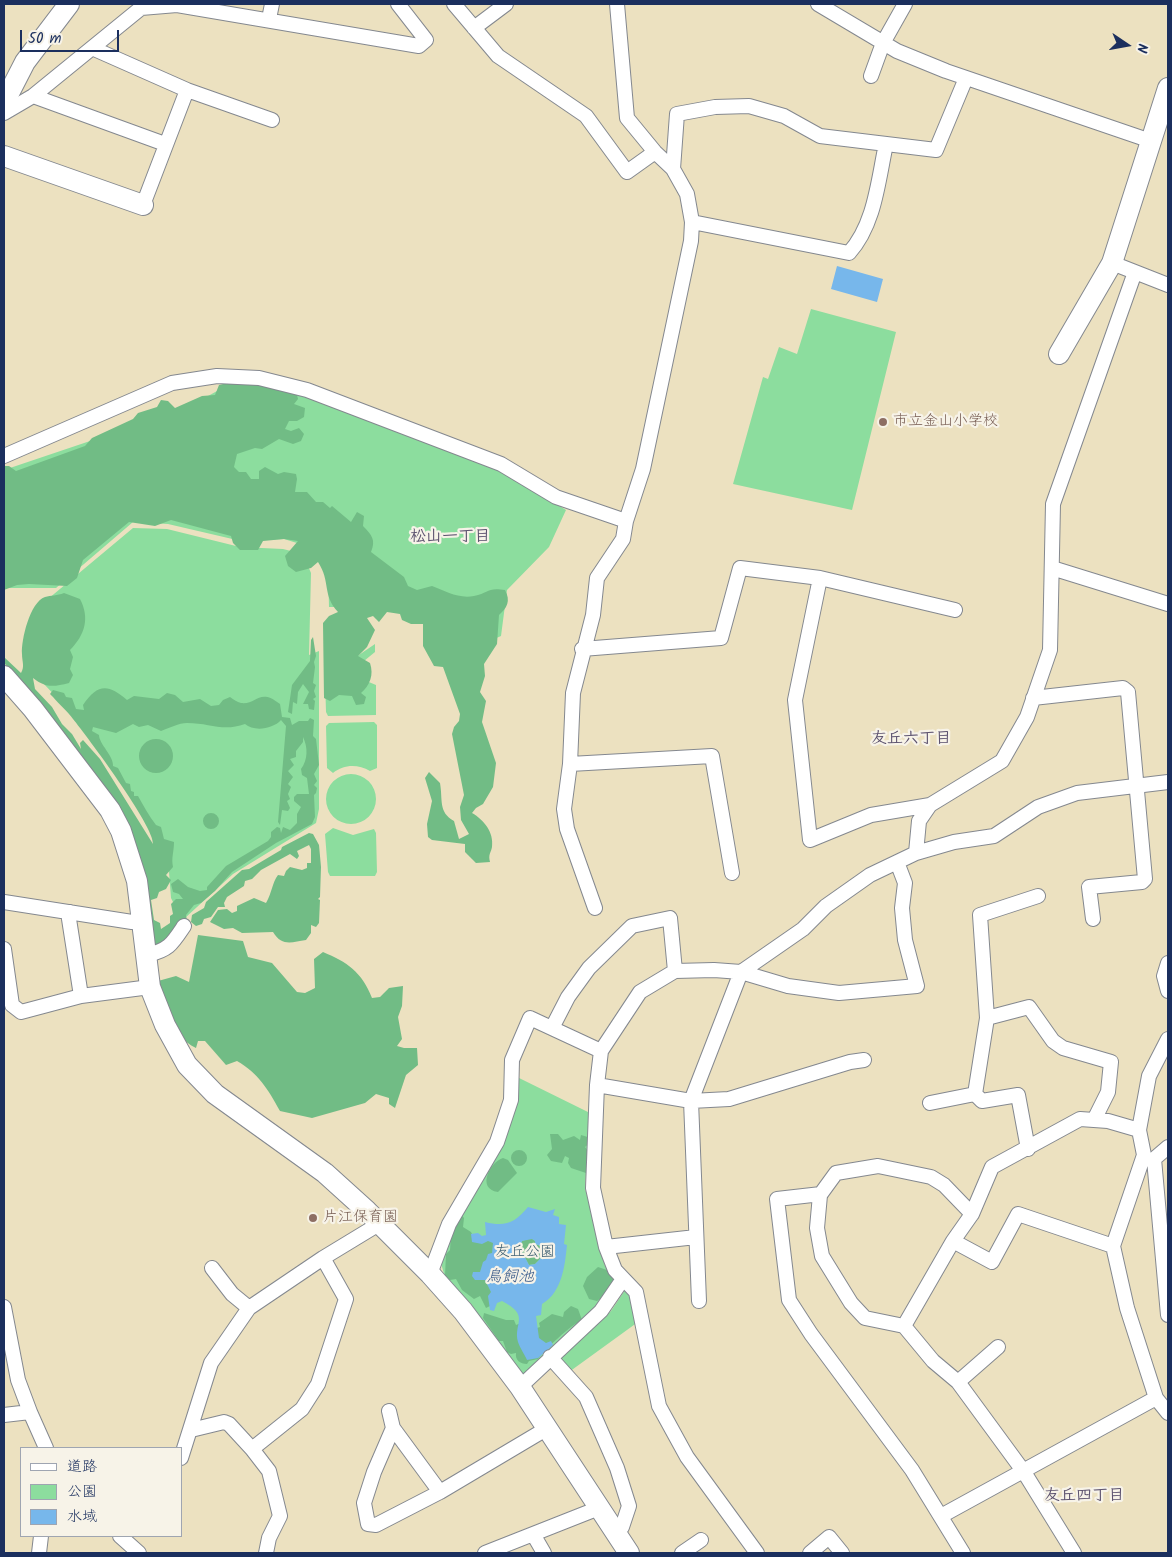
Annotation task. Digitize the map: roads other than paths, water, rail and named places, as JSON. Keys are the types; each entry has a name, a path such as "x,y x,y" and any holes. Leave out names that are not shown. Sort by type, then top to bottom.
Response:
{"street":[{"path":"4,103 25,62 69,4"},
{"path":"269,19 272,4"},
{"path":"4,114 33,96 141,8 177,5 269,19 420,46 426,40 398,4"},
{"path":"454,4 498,56 586,116 628,172 655,152"},
{"path":"474,28 506,4"},
{"path":"595,908 567,829 564,809 570,764 573,693 582,649 593,615 597,578 623,539 626,521 643,469 691,241 692,222 688,194 673,169 655,152 626,118 617,4"},
{"path":"818,4 896,51 966,78 1151,141"},
{"path":"870,76 884,43 905,4"},
{"path":"92,48 187,90 272,120"},
{"path":"673,169 678,114 715,107 749,106 784,116 820,136 936,150 966,78"},
{"path":"1059,354 1112,263 1168,88"},
{"path":"4,156 143,205 187,90"},
{"path":"33,96 165,144"},
{"path":"692,222 849,253 859,242 870,215 886,144"},
{"path":"1112,263 1168,285"},
{"path":"820,578 795,700 810,840 871,815 930,805 1002,762 1026,716 1050,650 1053,504 1134,272"},
{"path":"4,456 172,383 217,376 259,378 307,390 501,464 556,498 626,521"},
{"path":"582,649 721,638 740,568 820,578 955,610"},
{"path":"1052,568 1168,604"},
{"path":"4,676 110,810 122,831 134,867 143,920 150,987 165,1025 187,1066 215,1094 325,1173 430,1274 463,1311 520,1387 629,1553"},
{"path":"1033,698 1123,688 1127,690 1145,879 1142,882 1089,887 1093,919"},
{"path":"570,764 712,756 732,873"},
{"path":"699,1301 691,1101 741,972 803,929 826,906 870,875 916,853 954,842 994,836 1038,807 1077,793 1168,782"},
{"path":"916,853 919,821 930,805"},
{"path":"757,1553 687,1457 659,1406 636,1292 615,1270 606,1247 593,1188 597,1085 601,1051 640,992 675,971 714,970 741,972 788,986 839,993 917,986 905,940 902,908 905,883 897,862"},
{"path":"1028,1149 1018,1095 982,1101 976,1094 987,1018 980,914 1038,896"},
{"path":"4,902 132,922 143,920"},
{"path":"70,912 69,919 81,996"},
{"path":"552,1028 568,997 589,968 632,926 670,918 675,971"},
{"path":"147,955 162,951 172,945 184,926"},
{"path":"4,949 12,1005 21,1012 81,996 150,987"},
{"path":"1168,962 1164,976 1168,991"},
{"path":"987,1018 1029,1008 1053,1041 1063,1048 1110,1062 1108,1092 1094,1120"},
{"path":"430,1274 449,1224 498,1142 511,1100 512,1060 530,1018 601,1051"},
{"path":"1168,1039 1149,1076 1139,1130 1149,1157 1168,1315"},
{"path":"597,1085 691,1101 729,1099 850,1062 864,1060"},
{"path":"930,1103 976,1094"},
{"path":"904,1326 953,1241 972,1214 992,1167 1080,1119 1108,1120 1139,1130"},
{"path":"1168,1146 1149,1157 1113,1246 1127,1308 1156,1398 1168,1413"},
{"path":"972,1214 944,1186 931,1177 878,1166 836,1173 821,1194 817,1228 822,1256 847,1295 865,1318 904,1326 933,1361 958,1382 1024,1472 1074,1553"},
{"path":"821,1194 777,1199 789,1300 811,1334 912,1470 963,1553"},
{"path":"953,1241 992,1262 1018,1214 1113,1246"},
{"path":"182,1455 192,1430 211,1363 249,1308 323,1258 379,1224"},
{"path":"606,1247 696,1237"},
{"path":"252,1449 302,1409 318,1384 346,1299 323,1258"},
{"path":"212,1268 232,1294 249,1308"},
{"path":"520,1387 601,1311 623,1279"},
{"path":"4,1307 18,1380 46,1447"},
{"path":"958,1382 998,1347"},
{"path":"550,1357 586,1397 618,1468 629,1506 622,1527 616,1533"},
{"path":"941,1516 1156,1398"},
{"path":"389,1411 393,1428 440,1492"},
{"path":"4,1415 30,1412"},
{"path":"192,1430 224,1422 229,1424 269,1471 280,1516 269,1538 266,1553"},
{"path":"393,1428 374,1472 364,1503 368,1524 376,1525 440,1492 546,1428"},
{"path":"491,1552 598,1508"},
{"path":"533,1534 544,1553"},
{"path":"39,1553 41,1537"},
{"path":"810,1553 829,1537 842,1553"},
{"path":"128,1538 139,1553"},
{"path":"682,1553 701,1540"}],"water":[{"path":"837,266 883,279 877,302 831,289"},
{"name":"鳥飼池","path":"528,1207 546,1212 555,1209 553,1215 559,1217 559,1224 566,1225 564,1244 567,1245 564,1268 559,1285 549,1299 542,1304 541,1315 536,1316 539,1338 546,1343 551,1341 553,1345 538,1358 527,1360 518,1342 519,1320 516,1311 502,1301 497,1303 494,1311 490,1310 488,1296 491,1292 485,1280 475,1280 472,1276 473,1272 480,1272 488,1254 492,1253 493,1243 488,1241 482,1244 472,1242 471,1234 486,1235 485,1222 504,1224 519,1217","holes":["532,1239 535,1241 535,1244 541,1246 538,1251 542,1257 535,1264 529,1265 520,1248 522,1241"]}],"place":[{"name":"市立金山小学校","path":"883,422"},
{"name":"片江保育園","path":"313,1218"}],"district":[{"name":"松山一丁目","path":"450,538"},
{"name":"友丘六丁目","path":"911,740"},
{"name":"友丘四丁目","path":"1084,1497"}],"park label":[{"name":"友丘公園","path":"525,1253"}]}
